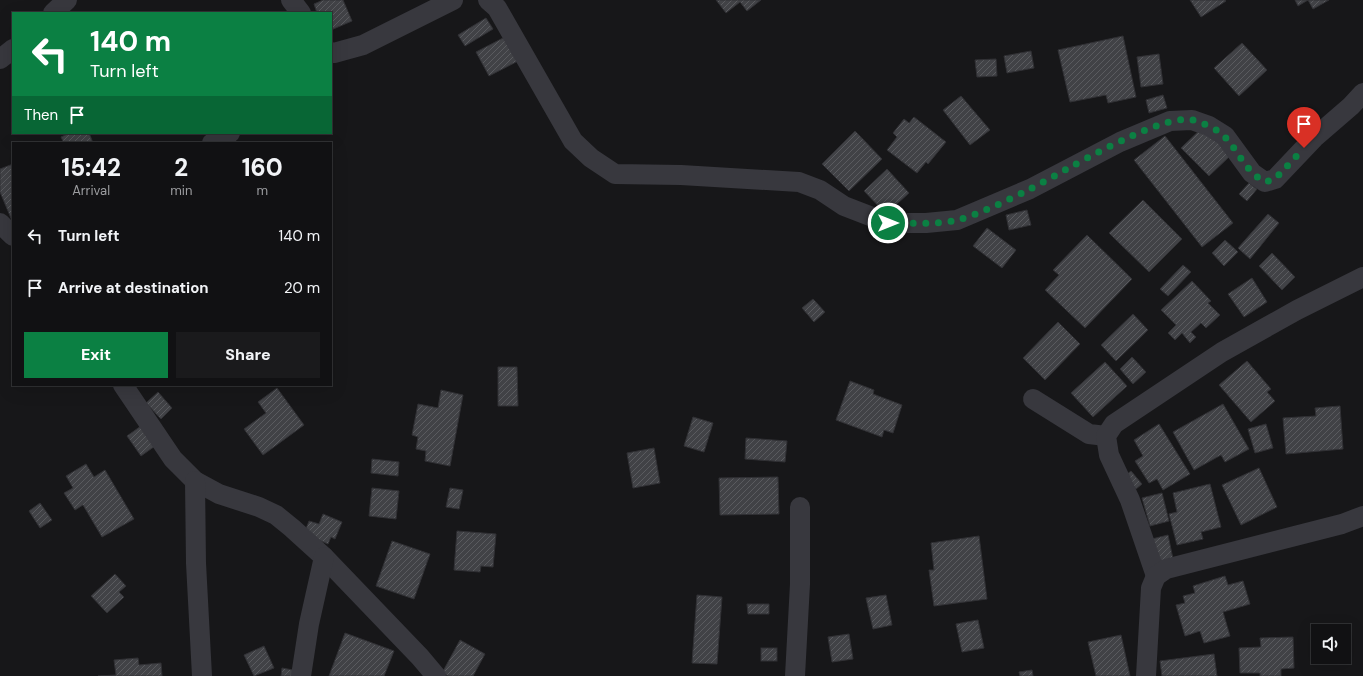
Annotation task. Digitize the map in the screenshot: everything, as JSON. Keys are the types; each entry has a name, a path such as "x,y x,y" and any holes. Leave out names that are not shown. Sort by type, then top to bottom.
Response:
{"street":[{"path":"54,12 67,0"},
{"path":"291,0 300,12"},
{"path":"332,52 363,45 454,0"},
{"path":"488,0 497,8 573,141 591,158 615,174 721,177 799,182 820,190 844,206 888,223 926,223 957,220 1030,189 1120,142 1170,121 1192,120 1210,126 1225,136 1252,173 1265,182 1270,181 1275,179 1314,138 1351,106 1363,93"},
{"path":"0,59 12,50"},
{"path":"214,142 228,134"},
{"path":"0,223 12,235"},
{"path":"1156,576 1130,500 1109,455 1106,436 1114,424 1222,352 1297,310 1361,281"},
{"path":"124,386 173,459 196,481 219,494 259,507 276,515 324,557 420,657 436,676"},
{"path":"1032,399 1089,434 1106,436"},
{"path":"196,481 196,563 202,676"},
{"path":"795,676 800,584 800,507"},
{"path":"1146,676 1151,588 1156,576 1166,569 1342,524 1363,516"},
{"path":"301,676 308,624 324,557"}],"building":[{"path":"323,0 343,0 352,21 332,30 332,12 317,12 314,4"},
{"path":"716,0 761,0 747,11 740,2 726,13"},
{"path":"1190,0 1225,0 1226,1 1201,17"},
{"path":"1295,0 1308,0 1298,6"},
{"path":"1308,0 1329,0 1313,9"},
{"path":"486,18 493,29 465,46 458,35"},
{"path":"1123,36 1136,97 1108,103 1106,95 1070,102 1058,50"},
{"path":"505,37 518,61 489,76 476,52"},
{"path":"1242,43 1267,70 1239,96 1214,68"},
{"path":"1031,51 1034,68 1007,73 1004,56"},
{"path":"1159,54 1163,84 1141,87 1137,57"},
{"path":"996,59 997,76 977,77 975,60"},
{"path":"1163,95 1167,108 1149,113 1146,100"},
{"path":"961,96 990,130 970,145 943,110"},
{"path":"914,117 946,142 928,164 926,162 917,173 887,150 897,137 893,133 904,119 909,123"},
{"path":"1203,127 1231,155 1209,176 1181,148"},
{"path":"855,131 882,159 849,191 822,164"},
{"path":"68,134 89,134 93,142 64,142 61,137"},
{"path":"1165,136 1233,223 1202,247 1134,160"},
{"path":"12,164 12,221 0,192 0,169"},
{"path":"887,169 909,193 886,214 864,191"},
{"path":"1249,183 1257,189 1247,201 1239,194"},
{"path":"1143,200 1182,239 1149,272 1109,233"},
{"path":"1027,210 1031,225 1009,230 1006,215"},
{"path":"1268,214 1279,223 1250,259 1238,248"},
{"path":"987,228 1016,250 1002,268 973,246"},
{"path":"1087,235 1132,279 1085,328 1045,290 1059,275 1053,270"},
{"path":"1225,240 1238,252 1224,266 1212,253"},
{"path":"1272,253 1295,277 1282,290 1259,266"},
{"path":"1183,265 1191,272 1168,296 1160,289"},
{"path":"1252,278 1267,302 1244,317 1228,294"},
{"path":"1192,281 1211,301 1208,303 1220,315 1206,328 1201,323 1191,332 1196,337 1190,343 1182,333 1175,340 1168,333 1176,325 1161,310"},
{"path":"813,299 825,312 814,322 802,308"},
{"path":"1133,314 1148,330 1116,361 1101,345"},
{"path":"1058,322 1080,344 1045,380 1023,358"},
{"path":"1132,357 1146,372 1133,384 1120,369"},
{"path":"1247,361 1271,389 1267,392 1275,401 1251,422 1219,385"},
{"path":"1105,362 1127,386 1093,417 1071,393"},
{"path":"498,367 517,367 518,406 498,406"},
{"path":"850,381 874,390 873,394 902,405 893,433 884,430 882,437 836,420"},
{"path":"277,388 304,425 263,455 244,429 266,413 258,402"},
{"path":"441,390 463,395 450,466 425,461 426,451 416,449 418,437 412,435 418,404 438,408"},
{"path":"158,392 172,408 161,419 146,403"},
{"path":"1223,404 1249,449 1225,462 1221,455 1194,470 1173,432"},
{"path":"1340,406 1343,449 1286,454 1283,418 1316,416 1315,408"},
{"path":"693,417 713,423 704,452 684,446"},
{"path":"1159,424 1190,474 1163,490 1157,479 1149,483 1135,461 1143,456 1134,440"},
{"path":"1266,424 1273,448 1255,453 1248,429"},
{"path":"141,426 155,446 141,456 127,436"},
{"path":"746,438 787,441 785,462 745,459"},
{"path":"654,448 660,483 633,488 627,453"},
{"path":"372,459 399,462 398,476 371,473"},
{"path":"86,464 94,477 105,470 134,519 102,537 83,505 75,510 64,493 73,488 66,476"},
{"path":"1259,468 1277,507 1241,525 1222,485"},
{"path":"1131,471 1142,484 1136,489 1125,476"},
{"path":"778,477 779,514 720,515 719,478"},
{"path":"1210,484 1221,527 1201,532 1203,539 1177,545 1169,514 1177,512 1173,493"},
{"path":"372,488 399,491 396,519 369,516"},
{"path":"450,488 463,490 459,509 446,507"},
{"path":"1162,493 1169,521 1150,526 1142,498"},
{"path":"40,503 52,520 40,528 29,511"},
{"path":"323,514 342,522 335,539 331,537 328,544 304,534 309,521 319,524"},
{"path":"457,531 496,534 493,567 481,566 480,572 454,570"},
{"path":"1168,535 1173,559 1158,563 1152,539"},
{"path":"979,536 987,599 934,606 929,570 934,570 931,543"},
{"path":"392,541 430,554 414,599 376,586"},
{"path":"115,574 126,586 119,592 124,597 107,613 91,596"},
{"path":"1225,576 1228,585 1243,581 1250,604 1223,612 1230,636 1204,643 1200,631 1185,636 1176,605 1185,603 1183,596 1195,593 1193,586"},
{"path":"697,595 722,597 717,664 692,663"},
{"path":"886,595 892,625 873,629 866,598"},
{"path":"747,604 769,604 769,614 748,614"},
{"path":"978,620 984,648 962,652 956,624"},
{"path":"345,633 394,651 384,676 329,676"},
{"path":"849,634 853,659 832,662 828,637"},
{"path":"1121,635 1130,676 1096,676 1088,642"},
{"path":"1293,637 1294,668 1281,669 1281,676 1260,676 1260,673 1240,673 1239,648 1261,647 1260,638"},
{"path":"460,640 485,654 473,676 448,676 442,673"},
{"path":"264,646 274,668 254,676 244,655"},
{"path":"761,648 777,648 777,661 761,661"},
{"path":"1214,654 1217,676 1162,676 1160,661"},
{"path":"138,658 139,665 161,663 162,676 98,676 116,675 114,660"},
{"path":"282,668 293,670 292,676 281,676"},
{"path":"1032,670 1033,676 1020,676 1019,672"}],"route":[{"path":"888,223 926,223 957,220 989,208 1030,189 1120,142 1170,121 1192,120 1210,126 1225,136 1252,173 1265,182 1275,179 1304,148"}]}
